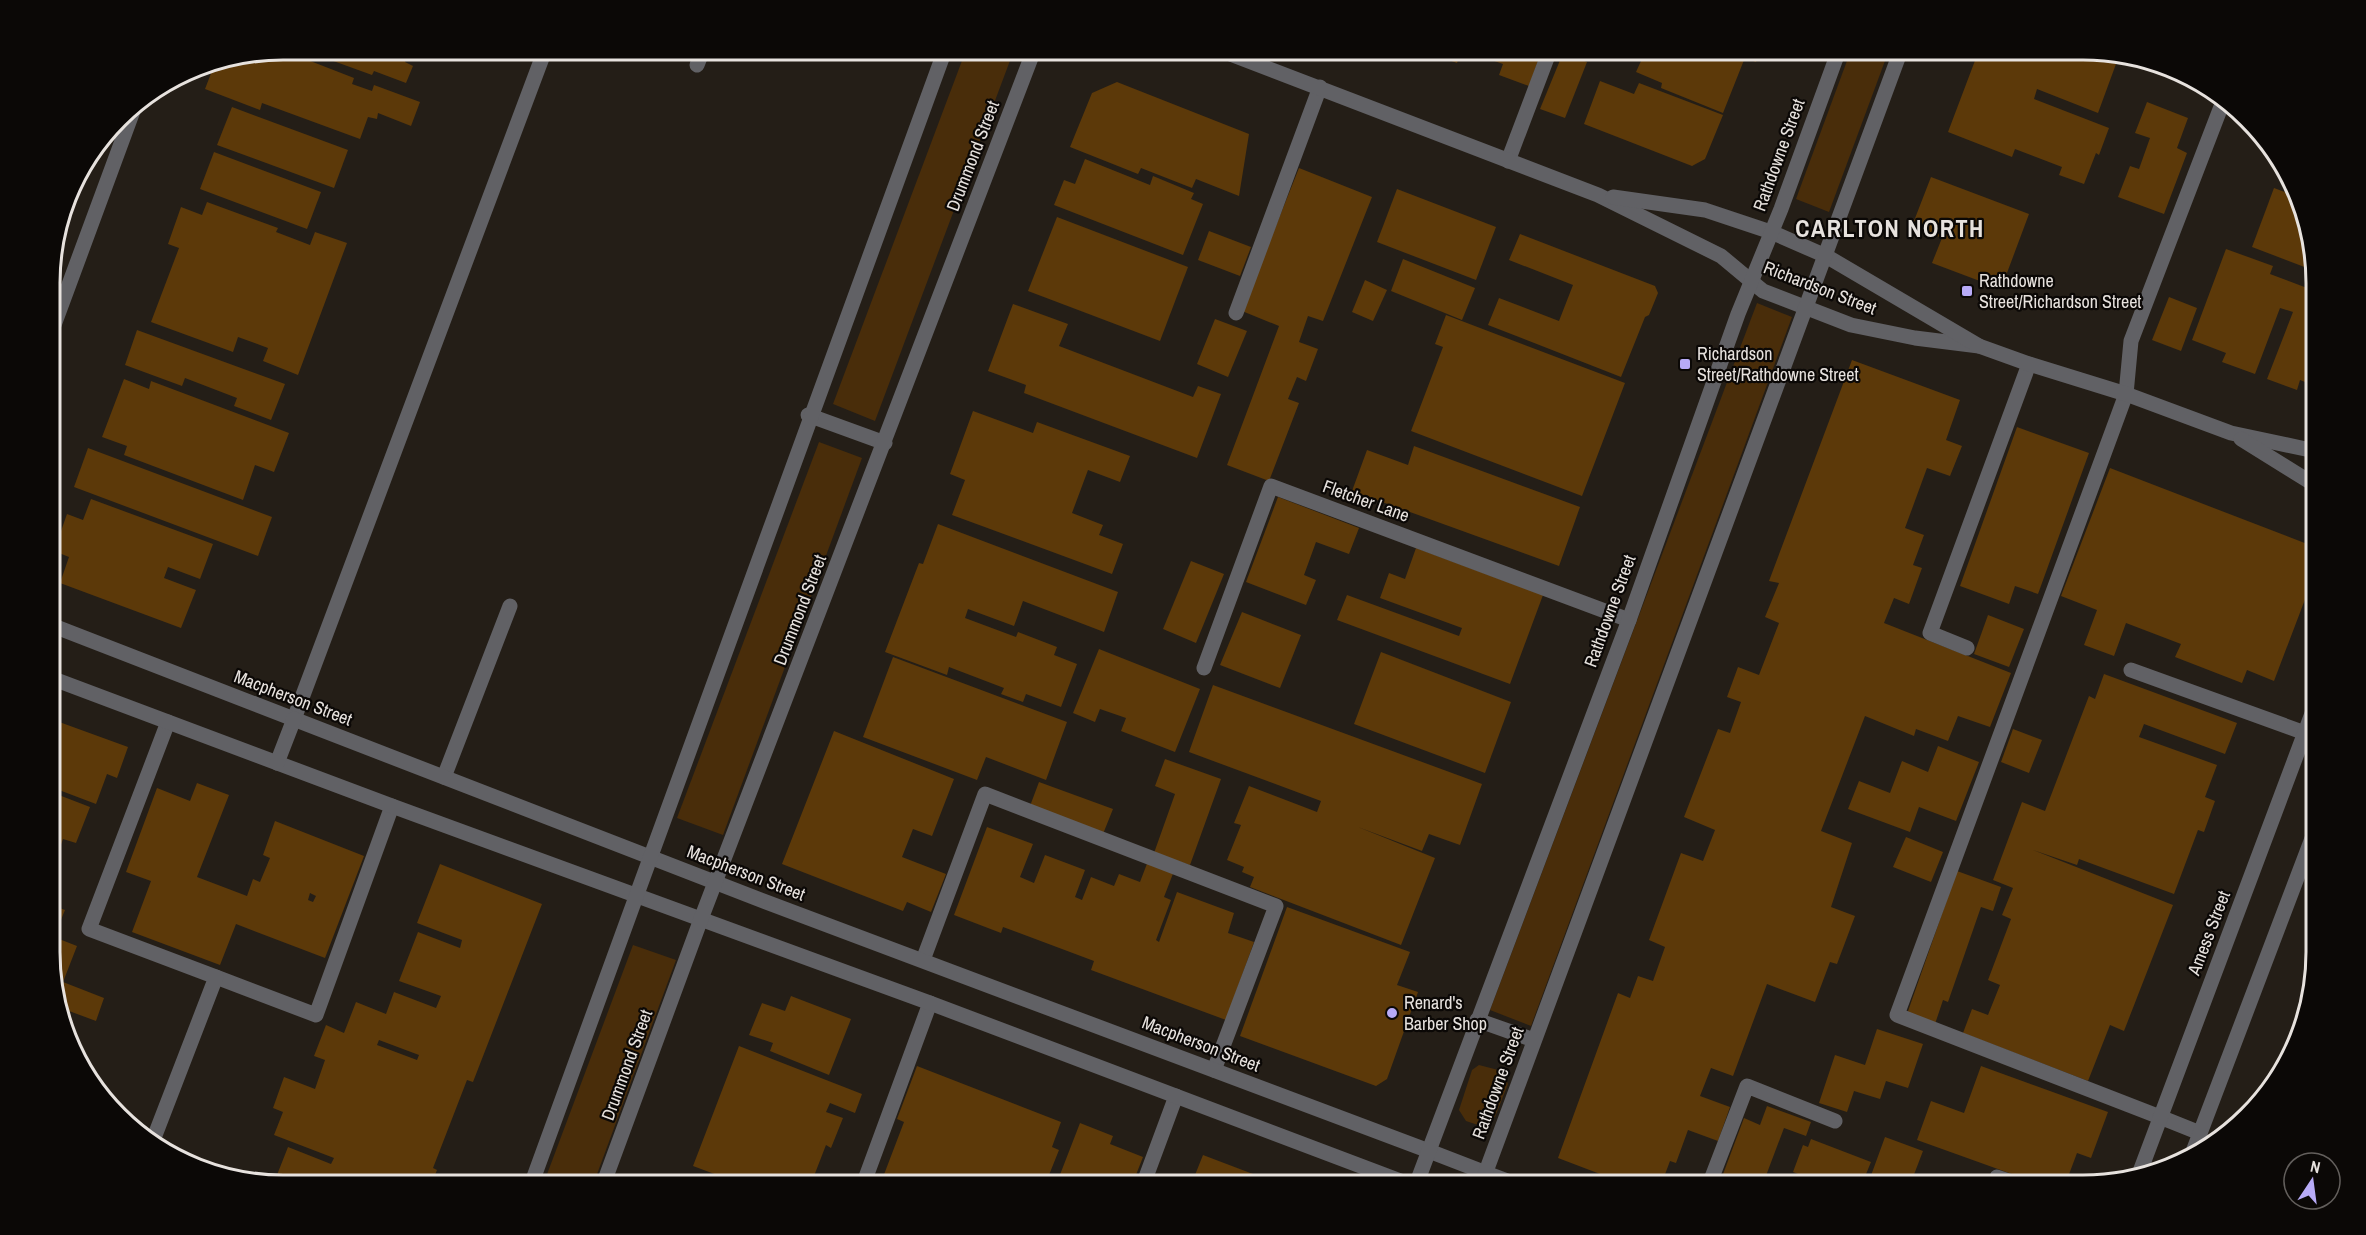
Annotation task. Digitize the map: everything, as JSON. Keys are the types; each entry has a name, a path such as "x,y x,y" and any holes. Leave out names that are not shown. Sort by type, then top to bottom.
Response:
{"street":[{"path":"277,763 541,60"},
{"path":"697,65 699,60"},
{"path":"535,1175 652,857 808,415 941,60"},
{"name":"Drummond Street","path":"607,1175 701,919 885,444 1030,60"},
{"name":"Richardson Street","path":"1247,60 1598,195 1721,256 1762,291 1851,325 1880,332 1979,345"},
{"path":"1508,161 1546,60"},
{"name":"Rathdowne Street","path":"1420,1175 1629,620 1750,283 1835,60"},
{"name":"Rathdowne Street","path":"1484,1175 1897,60"},
{"path":"1236,313 1320,87"},
{"path":"2200,1133 1897,1016 2126,394 2131,341 2221,107"},
{"path":"60,309 129,121"},
{"name":"Richardson Street","path":"1598,195 1705,210 1771,232 1826,256 1979,345 2029,364 2126,394 2231,433 2306,449"},
{"path":"1967,648 1930,633 2029,364"},
{"path":"808,415 885,444"},
{"name":"Richardson Street","path":"2231,433 2306,479"},
{"name":"Fletcher Lane","path":"1204,668 1271,486 1629,620"},
{"path":"444,777 510,606"},
{"name":"Macpherson Street","path":"60,628 716,882 1429,1152 1475,1175"},
{"path":"2131,670 2306,734"},
{"path":"60,681 930,1003 1385,1175"},
{"path":"168,722 89,928 316,1015 392,806"},
{"name":"Amess Street","path":"2142,1167 2306,745"},
{"path":"923,960 985,794 1276,906 1214,1070"},
{"path":"2196,1144 2306,854"},
{"path":"155,1135 216,977"},
{"path":"867,1175 930,1003"},
{"path":"1477,1020 1534,1040"},
{"path":"1713,1175 1747,1086 1835,1121"},
{"path":"1147,1175 1176,1096"}],"shaded area":[{"path":"962,60 1010,60 875,421 833,404"},
{"path":"1847,60 1885,60 1829,212 1796,199"},
{"path":"1757,303 1792,317 1531,1026 1490,1010"},
{"path":"819,442 862,458 723,835 677,818"},
{"path":"633,945 676,960 597,1175 547,1175"},
{"path":"1479,1065 1502,1071 1508,1084 1495,1117 1484,1127 1466,1121 1459,1110 1472,1070"}],"building":[{"path":"268,60 308,60 354,78 352,84 372,91 374,85 420,102 411,126 378,113 377,119 368,117 360,139 262,103 260,110 205,89 212,72 239,64"},
{"path":"331,60 406,60 405,62 413,66 406,83 374,71 372,75"},
{"path":"1492,60 1538,60 1529,86 1499,75 1503,64"},
{"path":"1560,60 1587,62 1565,118 1540,109"},
{"path":"1641,60 1744,60 1723,113 1661,88 1662,83 1636,72"},
{"path":"1975,60 2098,60 2116,64 2098,113 2037,89 2034,99 2109,128 2099,155 2096,153 2084,184 2059,175 2062,167 2015,149 2012,157 1948,132"},
{"path":"1600,81 1634,94 1639,83 1723,115 1705,159 1692,166 1584,124"},
{"path":"1117,82 1249,134 1239,196 1196,179 1192,188 1141,168 1138,174 1070,147 1092,93"},
{"path":"2147,102 2188,118 2177,148 2187,153 2164,214 2118,197 2130,166 2139,169 2150,138 2135,133"},
{"path":"232,107 348,150 334,188 217,145"},
{"path":"214,152 321,192 307,229 200,189"},
{"path":"1085,159 1150,185 1153,176 1194,193 1191,199 1203,204 1183,255 1054,205 1064,180 1075,184"},
{"path":"1299,168 1372,197 1323,321 1308,316 1299,342 1318,349 1306,381 1297,377 1288,399 1299,403 1269,481 1227,465 1279,326 1242,311"},
{"path":"1931,177 2029,214 2001,289 1932,263 1942,238 1912,226"},
{"path":"2274,188 2287,193 2302,239 2306,268 2252,247"},
{"path":"1397,189 1496,227 1476,280 1377,242"},
{"path":"207,202 278,228 276,232 310,245 315,232 347,243 298,375 263,361 268,348 238,337 233,352 151,322 179,248 168,244 181,207 202,215"},
{"path":"1057,217 1188,267 1160,341 1028,291"},
{"path":"1209,231 1251,247 1240,276 1198,260"},
{"path":"1520,234 1655,286 1658,293 1649,315 1645,317 1621,377 1488,325 1499,298 1559,321 1573,285 1509,260"},
{"path":"2226,249 2273,266 2270,274 2306,288 2306,382 2300,380 2297,390 2267,379 2293,312 2280,308 2255,374 2222,362 2226,353 2192,340"},
{"path":"1403,259 1475,288 1462,320 1391,291"},
{"path":"1365,280 1387,290 1373,321 1352,312"},
{"path":"2169,297 2197,308 2181,351 2152,340"},
{"path":"1013,304 1068,324 1059,346 1193,397 1198,386 1221,394 1197,458 1024,393 1026,385 988,371"},
{"path":"1446,315 1625,383 1582,496 1411,431 1443,347 1435,344"},
{"path":"1215,319 1247,331 1228,377 1197,364"},
{"path":"137,330 285,384 271,420 234,406 237,398 185,378 182,386 125,365"},
{"path":"1852,360 1960,400 1946,440 1962,446 1950,476 1927,468 1905,528 1924,535 1913,565 1922,568 1909,604 1894,598 1884,623 2011,673 1990,727 1958,716 1948,741 1916,729 1914,736 1865,716 1821,831 1852,843 1831,907 1855,916 1837,964 1830,962 1815,1002 1767,984 1733,1076 1711,1068 1700,1096 1730,1107 1718,1141 1688,1130 1676,1163 1670,1161 1665,1175 1603,1175 1558,1158 1618,993 1630,998 1638,976 1653,981 1665,947 1649,940 1681,853 1703,861 1715,830 1684,817 1718,729 1730,733 1741,702 1727,697 1738,667 1759,675 1779,623 1765,617 1779,583 1769,581"},
{"path":"124,379 149,389 151,381 289,433 274,472 255,465 243,500 124,455 127,446 102,437"},
{"path":"973,411 1033,433 1037,422 1130,456 1120,482 1088,470 1072,513 1103,525 1099,535 1123,544 1112,574 952,515 965,480 950,474"},
{"path":"2017,427 2089,453 2038,594 2015,586 2009,604 1960,586"},
{"path":"1414,446 1580,507 1559,566 1352,491 1367,450 1408,465"},
{"path":"88,448 272,517 258,556 74,487"},
{"path":"2110,468 2306,544 2306,597 2274,681 2247,670 2242,683 2175,657 2181,644 2126,623 2114,656 2084,645 2097,610 2061,596"},
{"path":"1278,497 1359,528 1349,554 1316,542 1304,575 1316,580 1306,605 1246,582"},
{"path":"91,499 213,544 200,579 168,567 164,578 196,590 181,628 60,583 69,557 60,553 60,534 67,514 83,520"},
{"path":"938,524 1118,592 1104,632 1023,601 1014,626 968,609 965,618 1016,637 1018,632 1057,647 1054,655 1077,664 1061,707 1026,694 1023,702 1001,694 1004,688 949,667 947,675 885,652 919,563 923,564"},
{"path":"1416,548 1543,595 1510,684 1337,620 1347,595 1459,636 1462,628 1380,598 1389,573 1405,579"},
{"path":"1191,561 1224,574 1196,643 1163,629"},
{"path":"1242,612 1301,635 1280,688 1220,665"},
{"path":"1988,615 2024,629 2009,667 1974,654"},
{"path":"1099,649 1200,689 1175,752 1121,731 1126,718 1100,709 1095,722 1073,713"},
{"path":"1381,652 1511,702 1485,773 1354,724"},
{"path":"893,657 1067,722 1046,780 986,757 977,780 863,737"},
{"path":"2104,674 2237,723 2225,754 2144,724 2139,737 2217,765 2205,797 2215,801 2204,832 2198,830 2174,894 2079,859 2077,865 2033,850 2173,905 2124,1031 2110,1025 2088,1081 1963,1033 1972,1009 1988,1015 2000,985 1988,980 2011,919 2002,915 2013,888 1993,880 2022,802 2045,811 2089,696 2095,699"},
{"path":"1213,685 1482,784 1460,845 1429,834 1422,851 1358,827 1435,858 1401,945 1250,887 1254,877 1242,872 1244,867 1227,860 1241,825 1234,823 1249,786 1317,812 1321,801 1189,752"},
{"path":"60,722 128,747 117,778 107,774 96,804 60,790"},
{"path":"2013,729 2042,740 2029,773 2001,762"},
{"path":"834,731 954,779 932,836 913,829 902,857 946,874 931,912 907,902 903,911 782,864"},
{"path":"1938,746 1979,762 1956,821 1919,807 1910,832 1848,809 1859,781 1890,793 1902,761 1928,772"},
{"path":"1165,759 1221,779 1190,865 1154,853 1175,794 1155,786"},
{"path":"1039,782 1113,809 1103,834 1030,806"},
{"path":"197,783 229,795 197,877 247,896 253,879 260,882 270,858 263,855 275,821 364,856 325,958 236,924 220,965 132,932 151,881 126,872 157,788 190,801","holes":["310,893 316,896 313,902 308,900"]},
{"path":"60,795 90,807 76,843 63,839 60,847"},
{"path":"987,827 1033,844 1020,877 1034,883 1045,855 1085,870 1075,897 1082,900 1091,877 1114,886 1119,874 1140,882 1148,861 1174,871 1164,897 1171,900 1156,940 1159,942 1177,892 1234,913 1228,933 1254,942 1226,1020 1091,970 1094,961 1003,927 1001,933 954,915"},
{"path":"1906,837 1943,852 1931,882 1893,867"},
{"path":"440,864 542,904 473,1082 467,1080 433,1168 437,1170 435,1175 277,1175 288,1147 331,1164 334,1158 274,1135 283,1112 273,1108 284,1077 315,1089 325,1060 314,1056 326,1025 344,1033 356,1002 386,1014 394,992 436,1008 441,996 399,981 418,932 460,948 462,940 417,923","holes":["379,1040 419,1055 417,1060 377,1045"]},
{"path":"1957,871 2001,887 1993,911 1981,907 1948,1002 1943,1000 1935,1024 1907,1014"},
{"path":"1287,907 1410,952 1397,985 1418,992 1387,1079 1376,1086 1240,1036"},
{"path":"60,908 65,910 60,922"},
{"path":"60,939 77,946 63,982 104,998 96,1021 68,1011 60,967"},
{"path":"791,996 851,1019 829,1075 770,1051 773,1043 749,1035 762,1003 785,1011"},
{"path":"1877,1029 1923,1044 1908,1088 1886,1081 1880,1099 1854,1091 1847,1112 1819,1103 1835,1055 1865,1065"},
{"path":"739,1046 862,1094 855,1113 830,1103 826,1112 843,1118 831,1148 826,1145 814,1175 717,1175 693,1166"},
{"path":"917,1066 1061,1122 1052,1147 1059,1150 1049,1175 884,1175 904,1122 897,1119"},
{"path":"1981,1066 2108,1112 2091,1158 2077,1153 2069,1175 2014,1175 1917,1140 1931,1101 1964,1113"},
{"path":"1767,1106 1811,1122 1806,1136 1784,1128 1766,1175 1723,1175 1744,1118 1760,1125"},
{"path":"1080,1123 1113,1136 1110,1144 1143,1157 1136,1175 1060,1175"},
{"path":"1885,1137 1923,1151 1914,1175 1871,1175"},
{"path":"1811,1139 1871,1162 1866,1175 1798,1175 1793,1172 1803,1145 1808,1147"},
{"path":"1203,1155 1256,1175 1195,1175"}],"place":[{"name":"Rathdowne Street/Richardson Street","path":"1967,291"},
{"name":"Richardson Street/Rathdowne Street","path":"1685,364"},
{"name":"Renard's Barber Shop","path":"1392,1013"}],"district":[{"name":"CARLTON NORTH","path":"1890,229"}]}
